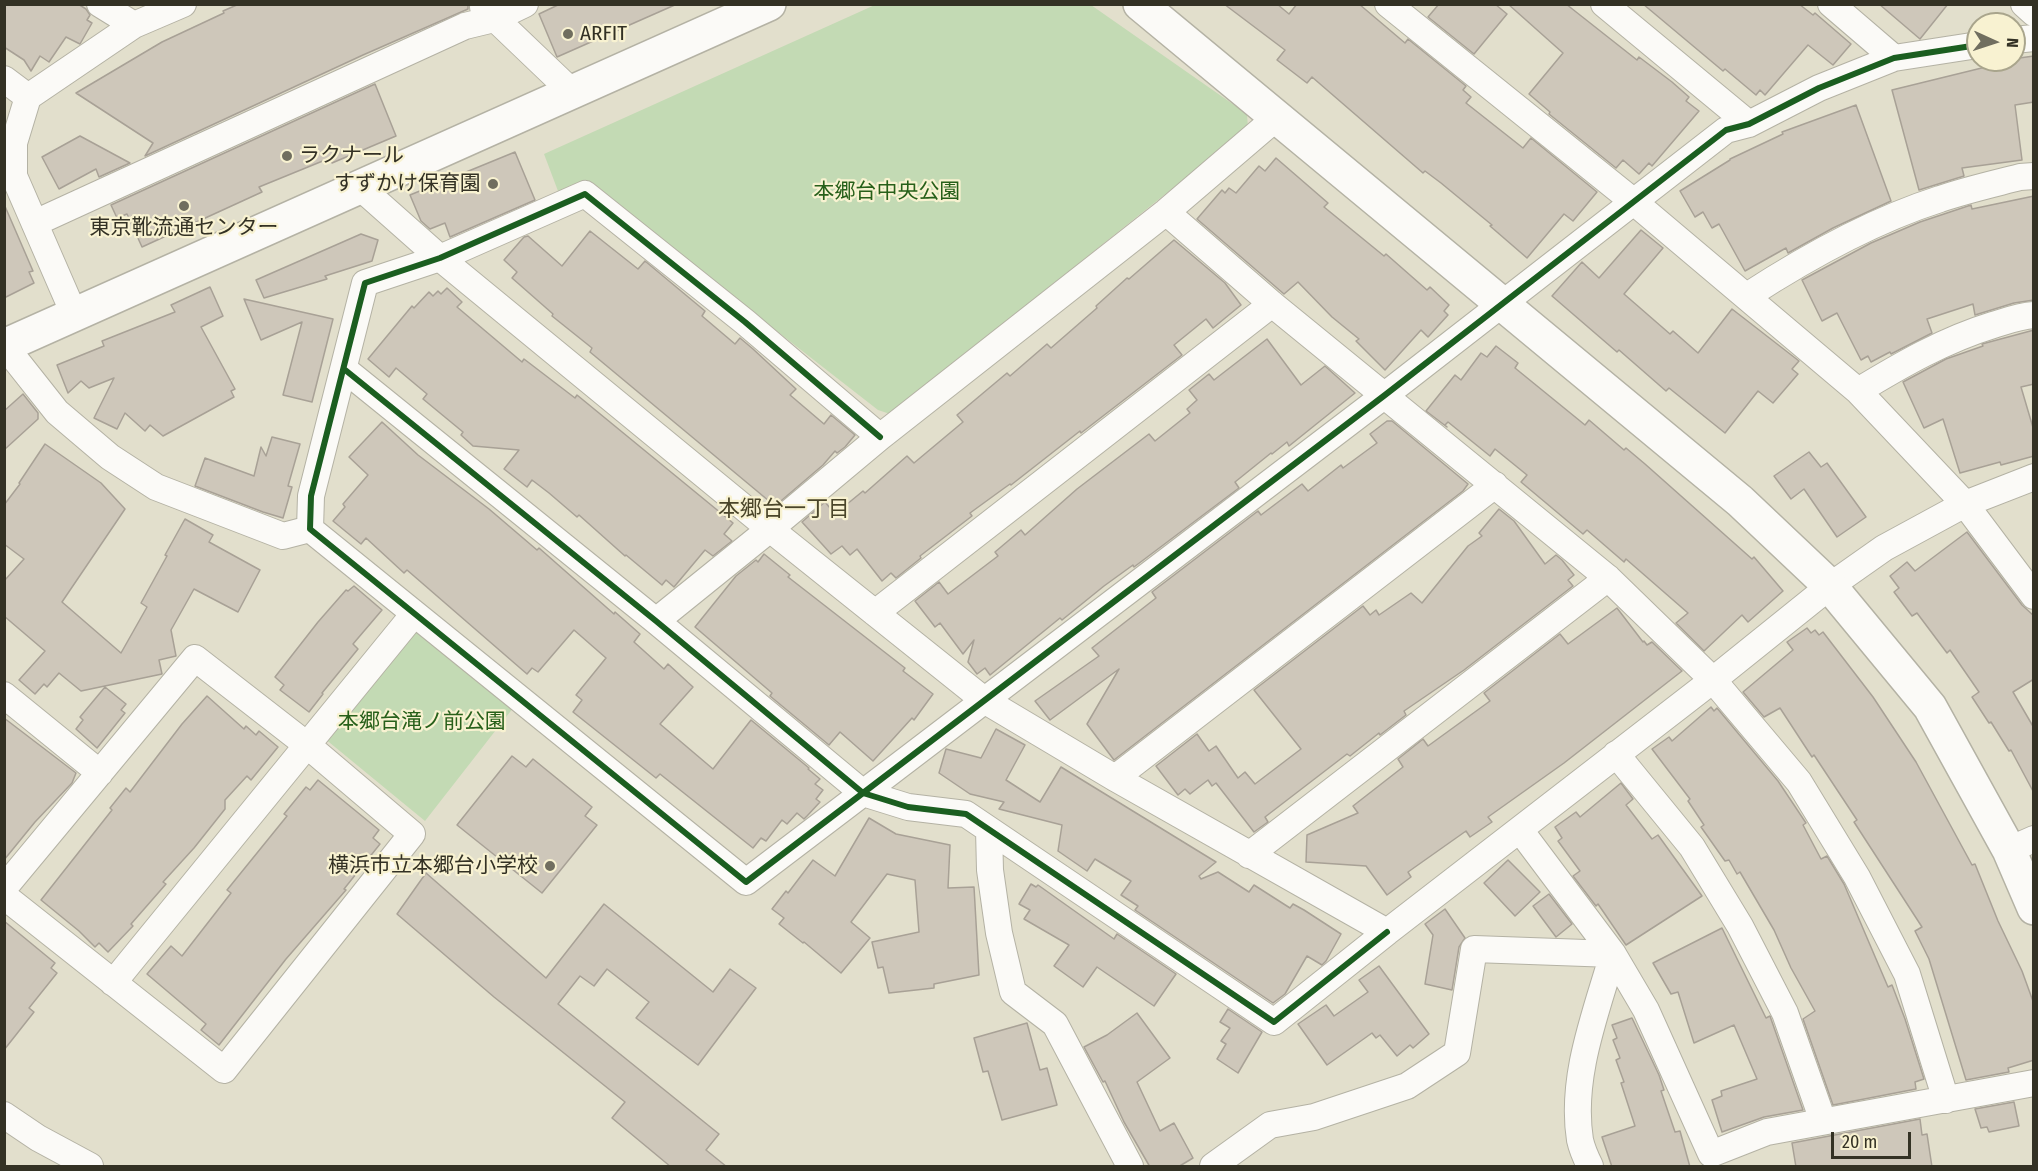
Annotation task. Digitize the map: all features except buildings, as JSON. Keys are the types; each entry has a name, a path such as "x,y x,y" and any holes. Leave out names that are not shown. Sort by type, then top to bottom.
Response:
{"street":[{"path":"100,4 134,26"},
{"path":"74,314 14,177 14,143 28,97 134,26 183,4"},
{"path":"35,223 465,26 487,12 525,4"},
{"path":"310,529 283,536 156,486 110,457 57,412 5,346 769,4"},
{"path":"1140,4 1740,501 1830,585 1930,706 2021,844 2034,908"},
{"path":"1388,4 1635,202 1857,391 1965,504 2034,596"},
{"path":"1604,4 1749,124"},
{"path":"1831,4 1894,58"},
{"path":"2024,4 2034,13"},
{"path":"487,12 572,92"},
{"path":"310,529 746,882 1385,395 1726,130 1749,124 1819,88 1894,58 1966,47"},
{"path":"4,79 28,97"},
{"path":"656,621 880,437 1166,212 1277,117"},
{"path":"1747,296 1869,226 1940,198 2020,177 2034,176"},
{"path":"361,188 440,258 770,529 984,700 1115,778 1387,932"},
{"path":"310,529 311,496 364,283 440,258 585,194 745,322 880,437"},
{"path":"1166,212 1272,304 1608,578 1713,680 1799,782 1857,877 1906,974 1946,1100"},
{"path":"875,613 1272,304"},
{"path":"1857,391 1907,361 1970,332 2023,316 2034,315"},
{"path":"344,369 656,621 863,793 908,807 966,814 1274,1022 1713,680 1830,585 1884,548 1965,504 2034,477"},
{"path":"1115,778 1495,485"},
{"path":"1249,855 1608,578"},
{"path":"113,984 414,614"},
{"path":"4,888 195,658 307,745 412,834 224,1070 4,896"},
{"path":"4,695 100,773"},
{"path":"1616,754 1692,847 1740,926 1785,1013 1823,1121"},
{"path":"989,830 990,870 999,933 1013,992 1055,1024 1130,1167"},
{"path":"1520,830 1613,954 1646,1010 1711,1154 1767,1132 2034,1083"},
{"path":"1213,1167 1270,1125 1314,1118 1407,1086 1457,1053 1474,949 1613,954"},
{"path":"1590,1167 1580,1143 1578,1111 1584,1051 1613,954"},
{"path":"4,1115 38,1138 90,1167"}],"green space":[{"name":"本郷台中央公園","path":"877,4 1091,5 1247,114 1248,128 890,414 878,410 588,184 558,191 544,154"},
{"name":"本郷台滝ノ前公園","path":"416,632 517,703 425,821 324,738"}],"cycle path":[{"path":"344,369 656,621 863,793 1385,395 1726,130 1749,124 1819,88 1894,58 1966,47"},
{"path":"880,437 745,322 585,194 440,258 365,283 311,496 310,529 746,882 863,793 908,807 966,814 1274,1022 1387,932"}],"place":[{"name":"ARFIT","path":"568,34"},
{"name":"ラクナール","path":"287,156"},
{"name":"すずかけ保育園","path":"493,184"},
{"name":"東京靴流通センター","path":"184,206"},
{"name":"横浜市立本郷台小学校","path":"550,866"}],"district":[{"name":"本郷台一丁目","path":"784,510"}]}
